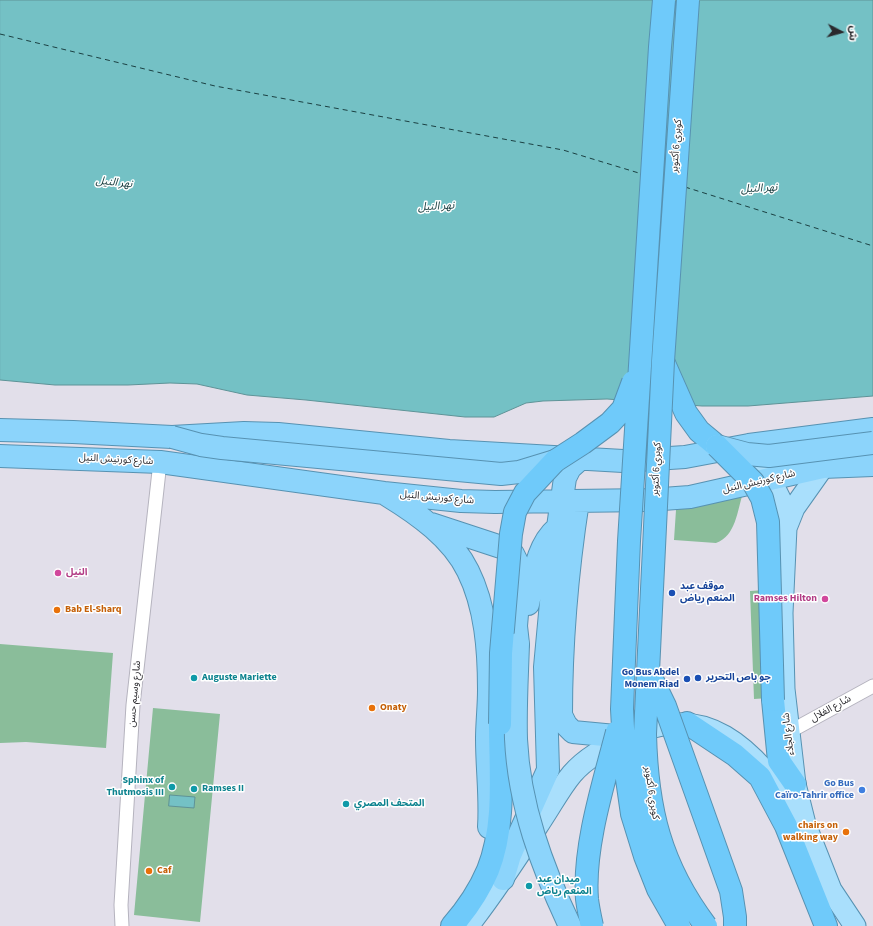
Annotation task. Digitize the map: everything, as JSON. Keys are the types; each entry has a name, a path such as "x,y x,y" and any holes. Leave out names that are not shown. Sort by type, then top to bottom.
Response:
{"highway":[{"name":"كوبري 6 أكتوبر","path":"664,0 629,541 622,709 625,765 632,814 645,856 658,889 679,926"},
{"name":"كوبري 6 أكتوبر","path":"688,0 663,361 645,734 646,771 651,809 662,847 678,882 706,926"},
{"path":"663,361 686,413 699,431 717,446 754,482 762,498 768,522 773,700 779,761 795,784"},
{"path":"492,881 490,864 498,828 501,653 511,534 514,520 525,493 555,461 598,433 619,414 623,409 640,365"},
{"path":"0,430 172,437 244,433 278,434 449,452 623,461 685,457 749,445 873,429"},
{"path":"826,436 818,439 815,443 815,450 829,467"},
{"path":"172,437 202,445 222,448 501,474 518,472 555,461"},
{"path":"717,446 747,454 768,456 873,443"},
{"path":"461,501 476,490 487,475 491,454"},
{"name":"شارع كورنيش النيل","path":"0,456 160,462 384,493 461,501 569,502 649,500 690,496 745,486 770,478 829,467 873,464"},
{"path":"580,459 570,468 565,478 569,502 571,548 564,632 561,715 566,725 573,732 626,737"},
{"path":"384,493 426,522 451,546 468,571 482,616 489,672 487,739 490,804 488,845 492,881"},
{"path":"452,926 492,881 510,855 548,770 545,667 558,527 569,502"},
{"path":"426,522 492,543 513,554 518,564 520,578 516,626 518,644 516,740 524,798 540,859 570,926"},
{"path":"518,644 542,546 548,536 558,527"},
{"path":"648,672 665,706 731,891 735,926"},
{"path":"592,926 587,898 588,866 595,822 622,709"},
{"path":"687,723 735,755 760,777 786,826 826,926"}],"main road":[{"name":"شارع الجلاء","path":"749,445 770,478 782,503 786,528 782,613 784,689 795,784 805,824 831,890 855,926"},
{"name":"شارع الجلاء","path":"786,528 794,508 829,467"},
{"path":"473,921 492,881 572,774 592,755 641,730 659,725 687,723 712,730 733,740 763,767 805,824"},
{"path":"831,890 833,926"}],"street":[{"name":"شارع وسيم حسن","path":"122,926 121,905 133,705 160,462"},
{"name":"شارع الغلال","path":"789,732 873,686"}],"green space":[{"path":"743,493 735,522 728,535 723,540 716,543 674,540 676,510"},
{"path":"765,590 769,698 754,699 750,591"},
{"path":"0,644 113,653 106,748 26,742 0,743"},
{"path":"153,708 220,714 200,922 134,915"}],"water":[{"name":"نهر النيل","path":"0,0 873,0 873,396 748,406 702,406 607,399 543,401 526,403 494,417 465,417 247,395 197,384 55,385 0,380"},
{"path":"170,795 195,797 194,808 169,806"}],"ferry route":[{"path":"0,34 215,86 563,150 642,174"},
{"path":"685,187 873,246"}],"place":[{"name":"النيل","path":"58,573"},
{"name":"موقف عبد المنعم رياض","path":"672,593"},
{"name":"Ramses Hilton","path":"825,599"},
{"name":"Bab El-Sharq","path":"57,610"},
{"name":"Auguste Mariette","path":"194,678"},
{"name":"جو باص التحرير","path":"698,678"},
{"name":"Go Bus Abdel Monem Riad","path":"687,679"},
{"name":"Onaty","path":"372,708"},
{"name":"Sphinx of Thutmosis III","path":"172,787"},
{"name":"Ramses II","path":"194,789"},
{"name":"Go Bus Caïro-Tahrir office","path":"862,790"},
{"name":"المتحف المصري","path":"346,804"},
{"name":"chairs on walking way","path":"846,832"},
{"name":"Caf","path":"149,871"},
{"name":"ميدان عبد المنعم رياض","path":"529,886"}]}
